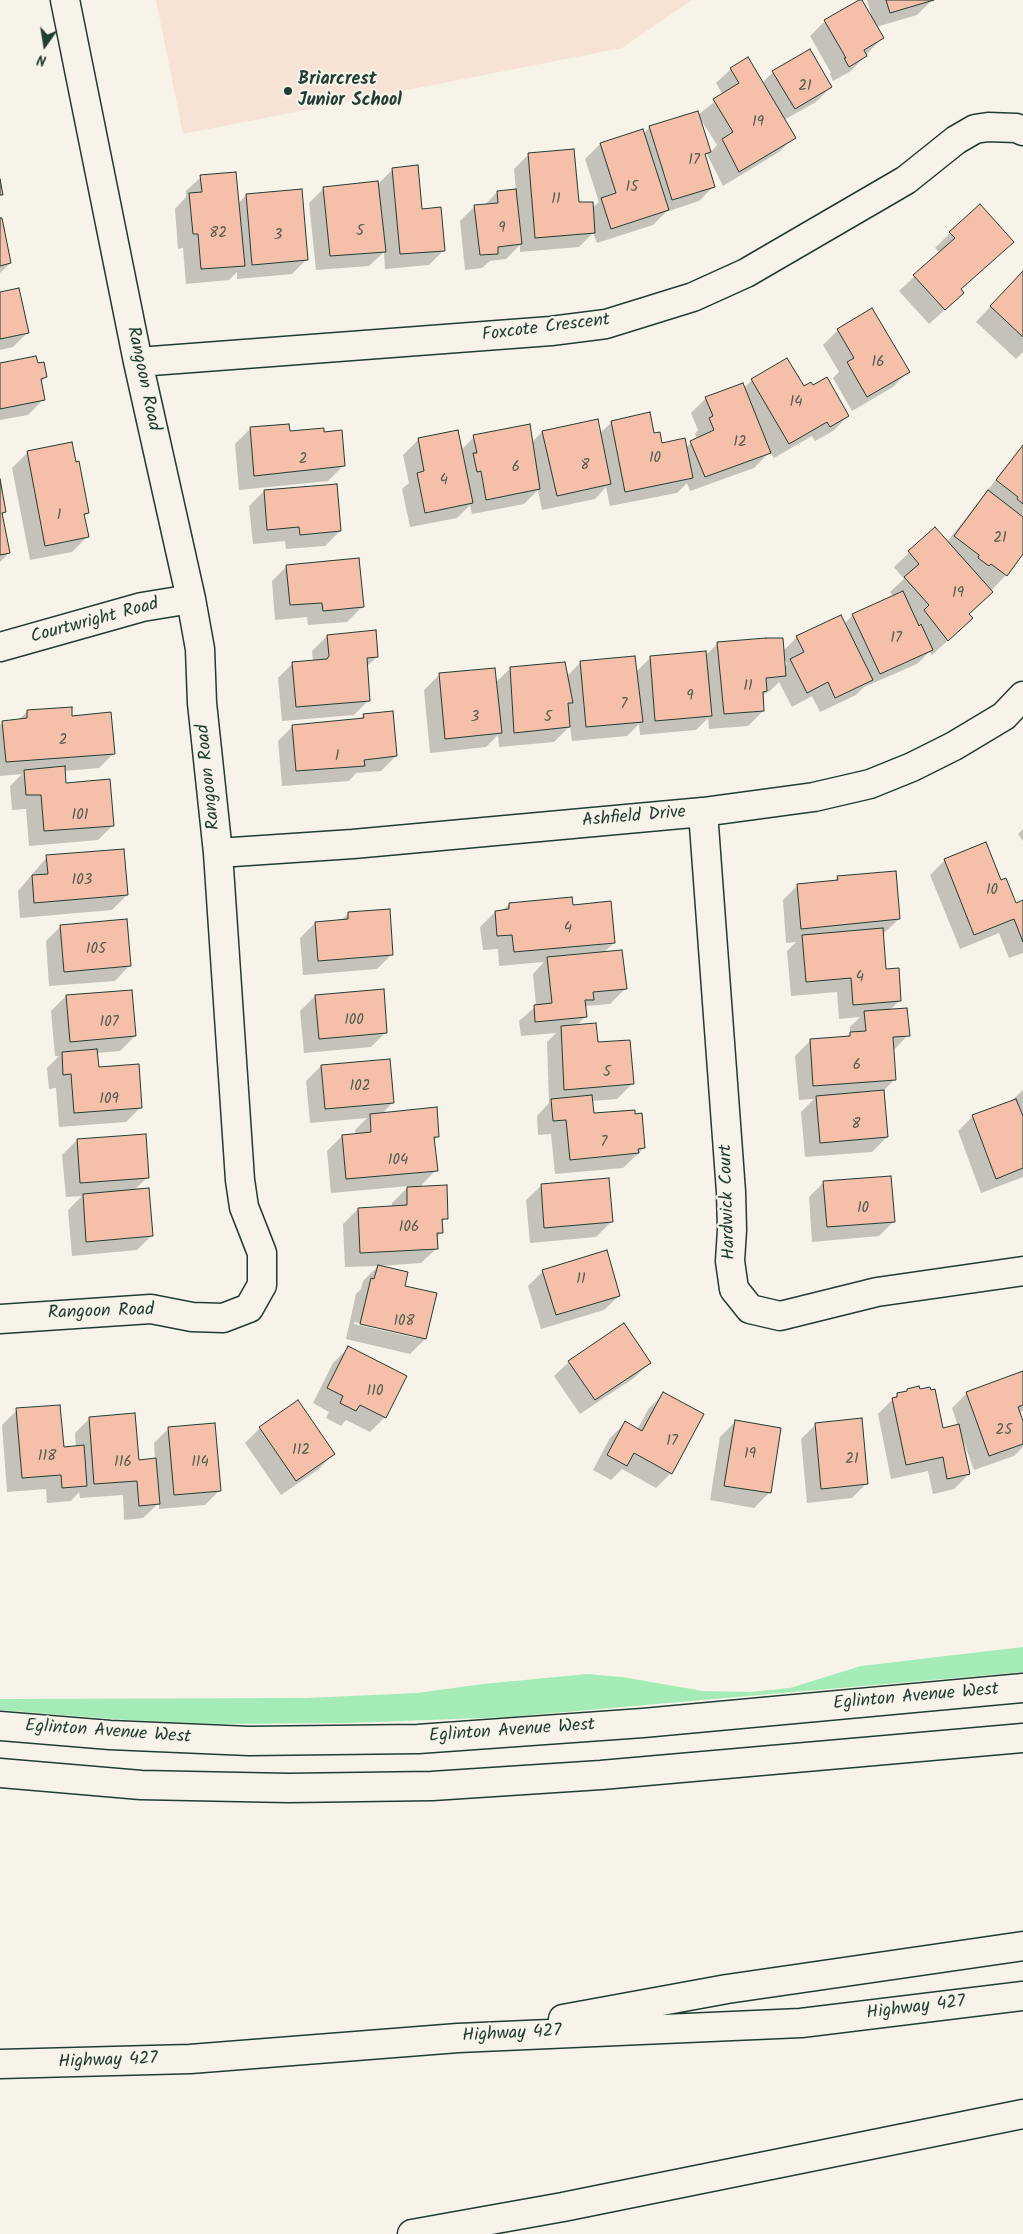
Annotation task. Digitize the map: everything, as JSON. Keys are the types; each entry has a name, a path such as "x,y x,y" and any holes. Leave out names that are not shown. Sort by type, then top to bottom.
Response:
{"main road":[{"name":"Rangoon Road","path":"0,1319 151,1308 192,1318 223,1318 249,1308 262,1285 262,1253 244,1207 240,1180 218,853 202,703 200,649 191,598 138,362 65,0"},
{"name":"Foxcote Crescent","path":"138,362 551,331 606,324 692,297 746,273 906,180 956,140 975,129 988,127 1016,128 1023,131"},
{"name":"Courtwright Road","path":"0,647 142,607 191,598"},
{"name":"Ashfield Drive","path":"218,853 353,844 703,812 814,797 870,784 912,767 954,746 1004,716 1023,696"},
{"name":"Hardwick Court","path":"703,812 731,1192 732,1230 730,1261 734,1288 750,1309 780,1316 877,1292 1023,1272"},
{"name":"Eglinton Avenue West","path":"0,1726 110,1735 249,1741 418,1739 643,1723 1023,1688"},
{"path":"0,1773 141,1785 288,1788 432,1786 601,1775 1023,1738"},
{"path":"458,2038 727,1989 1023,1946"},
{"name":"Highway 427","path":"0,2064 190,2059 458,2038 801,2022 1023,1996"},
{"path":"412,2234 563,2206 1023,2114"}],"shaded area":[{"name":"Briarcrest Junior School","path":"156,0 692,0 622,48 183,134"}],"green space":[{"path":"1023,1647 1023,1672 508,1717 349,1723 219,1724 127,1720 0,1710 0,1699 306,1698 417,1693 483,1684 587,1674 622,1677 703,1691 750,1692 790,1688 861,1666"}],"building":[{"path":"862,0 884,38 864,50 867,56 849,67 844,58 846,58 824,20"},
{"path":"886,0 934,0 890,13"},
{"path":"810,49 832,87 795,109 772,71"},
{"path":"748,57 796,138 739,172 722,139 733,132 713,99 739,83 730,68"},
{"path":"698,111 711,152 705,154 715,187 672,200 649,126"},
{"path":"643,129 669,210 611,229 601,198 616,193 600,143"},
{"path":"574,149 579,202 593,202 595,233 535,238 528,153"},
{"path":"418,165 422,209 441,207 445,251 400,254 392,168"},
{"path":"236,172 245,266 201,269 198,234 193,234 189,193 202,192 200,175"},
{"path":"0,179 3,195 0,195"},
{"path":"378,181 386,252 330,256 323,187"},
{"path":"302,189 308,260 252,265 246,194"},
{"path":"516,189 522,244 498,247 498,254 480,255 474,205 498,203 497,191"},
{"path":"980,204 1014,242 961,289 964,293 945,310 913,275 955,238 949,232"},
{"path":"0,218 2,218 11,263 0,266"},
{"path":"1023,271 1023,337 990,306"},
{"path":"19,288 29,333 0,339 0,292"},
{"path":"872,308 910,372 867,397 847,362 854,358 837,329"},
{"path":"36,356 38,363 44,362 47,377 41,379 45,400 0,409 0,363"},
{"path":"787,358 804,386 811,382 813,385 827,377 849,416 830,427 827,422 789,444 751,379"},
{"path":"743,383 771,453 705,477 690,441 714,430 709,418 713,416 705,397"},
{"path":"650,412 654,433 660,432 662,443 685,438 693,478 625,492 611,421"},
{"path":"598,419 611,484 557,496 542,431"},
{"path":"289,424 290,431 324,428 324,432 342,430 345,466 254,476 250,427"},
{"path":"530,424 540,489 486,500 481,471 477,472 473,453 477,453 473,435"},
{"path":"458,430 473,503 425,513 417,473 424,471 418,438"},
{"path":"72,442 76,462 79,461 89,513 84,514 89,537 45,546 27,451"},
{"path":"1023,445 1023,504 1017,499 1018,497 996,480"},
{"path":"0,479 6,512 2,513 10,553 0,555"},
{"path":"337,484 341,531 300,535 299,527 267,530 264,490"},
{"path":"988,490 1023,517 1023,554 1007,576 991,564 989,566 978,558 979,555 954,536"},
{"path":"935,527 993,592 969,614 973,618 948,641 924,610 929,605 904,577 919,564 908,551"},
{"path":"359,558 364,607 323,611 322,603 290,605 286,565"},
{"path":"903,591 919,626 921,624 933,650 880,674 852,614"},
{"path":"841,615 873,680 835,698 828,682 807,693 790,659 804,652 796,636"},
{"path":"376,630 378,657 367,658 370,701 296,707 292,662 327,659 329,656 327,635"},
{"path":"783,638 786,676 766,678 767,691 763,692 764,711 724,714 717,642"},
{"path":"706,651 712,716 655,721 650,656"},
{"path":"635,656 643,722 586,727 580,661"},
{"path":"565,662 573,703 568,703 570,727 514,733 510,667"},
{"path":"495,668 502,733 445,739 439,673"},
{"path":"72,707 72,716 111,712 115,754 6,762 2,721 27,718 27,710"},
{"path":"393,711 397,756 364,760 365,766 296,771 292,725 364,718 363,714"},
{"path":"65,766 66,783 110,779 114,826 44,831 41,795 26,795 24,770"},
{"path":"986,842 1001,880 1006,878 1016,903 1023,900 1023,942 1014,919 974,935 944,859"},
{"path":"124,849 128,895 34,903 32,875 48,874 46,855"},
{"path":"896,871 900,919 801,929 797,884 838,880 837,876"},
{"path":"572,897 573,905 611,901 615,943 514,952 512,935 497,936 495,911 509,909 509,903"},
{"path":"390,909 393,955 318,961 315,922 348,919 348,912"},
{"path":"127,919 131,966 64,972 60,925"},
{"path":"883,928 886,969 899,968 901,1001 853,1005 851,978 806,982 802,935"},
{"path":"622,950 627,989 593,992 594,1000 585,1000 587,1017 535,1022 534,1005 552,1003 547,957"},
{"path":"384,989 387,1033 319,1039 315,995"},
{"path":"132,990 136,1036 70,1042 66,995"},
{"path":"907,1008 910,1036 893,1037 896,1080 813,1086 810,1039 850,1036 850,1032 866,1031 864,1011"},
{"path":"596,1023 598,1042 630,1040 634,1084 564,1090 561,1026"},
{"path":"97,1049 99,1067 139,1064 142,1108 74,1113 71,1074 63,1075 62,1052"},
{"path":"390,1059 394,1103 325,1109 321,1065"},
{"path":"884,1090 888,1137 820,1143 816,1096"},
{"path":"592,1095 594,1113 635,1110 635,1114 642,1113 645,1148 638,1149 639,1153 570,1160 566,1120 553,1121 551,1099"},
{"path":"1016,1099 1023,1116 1023,1168 996,1179 972,1115"},
{"path":"437,1107 439,1137 434,1137 438,1171 346,1179 342,1135 371,1132 370,1114"},
{"path":"146,1134 149,1178 80,1183 77,1139"},
{"path":"891,1176 895,1222 827,1227 823,1181"},
{"path":"609,1178 613,1222 544,1228 541,1184"},
{"path":"447,1185 448,1219 442,1219 443,1233 437,1233 438,1249 360,1253 358,1208 407,1205 407,1187"},
{"path":"149,1188 153,1236 86,1242 83,1194"},
{"path":"607,1250 620,1296 556,1315 542,1270"},
{"path":"378,1265 408,1272 405,1286 437,1293 426,1339 360,1324 371,1278 374,1279"},
{"path":"624,1323 651,1363 595,1400 568,1361"},
{"path":"348,1346 407,1376 386,1418 360,1405 356,1411 340,1403 343,1396 327,1388"},
{"path":"1023,1371 1023,1405 1018,1407 1023,1421 1023,1444 989,1456 966,1392"},
{"path":"919,1386 920,1389 930,1387 931,1390 935,1389 943,1428 959,1424 970,1474 947,1479 943,1457 906,1465 892,1398 897,1397 897,1393"},
{"path":"663,1392 704,1414 672,1474 634,1453 627,1466 607,1455 625,1421 642,1431"},
{"path":"298,1400 335,1454 296,1481 259,1427"},
{"path":"60,1405 64,1447 84,1445 87,1486 62,1488 61,1475 22,1478 16,1408"},
{"path":"135,1413 139,1460 156,1458 160,1504 139,1506 137,1481 94,1484 89,1417"},
{"path":"862,1418 868,1484 821,1489 815,1423"},
{"path":"735,1420 781,1428 771,1493 724,1486"},
{"path":"215,1423 221,1491 174,1495 168,1427"}],"place":[{"name":"Briarcrest Junior School","path":"288,91"}]}
